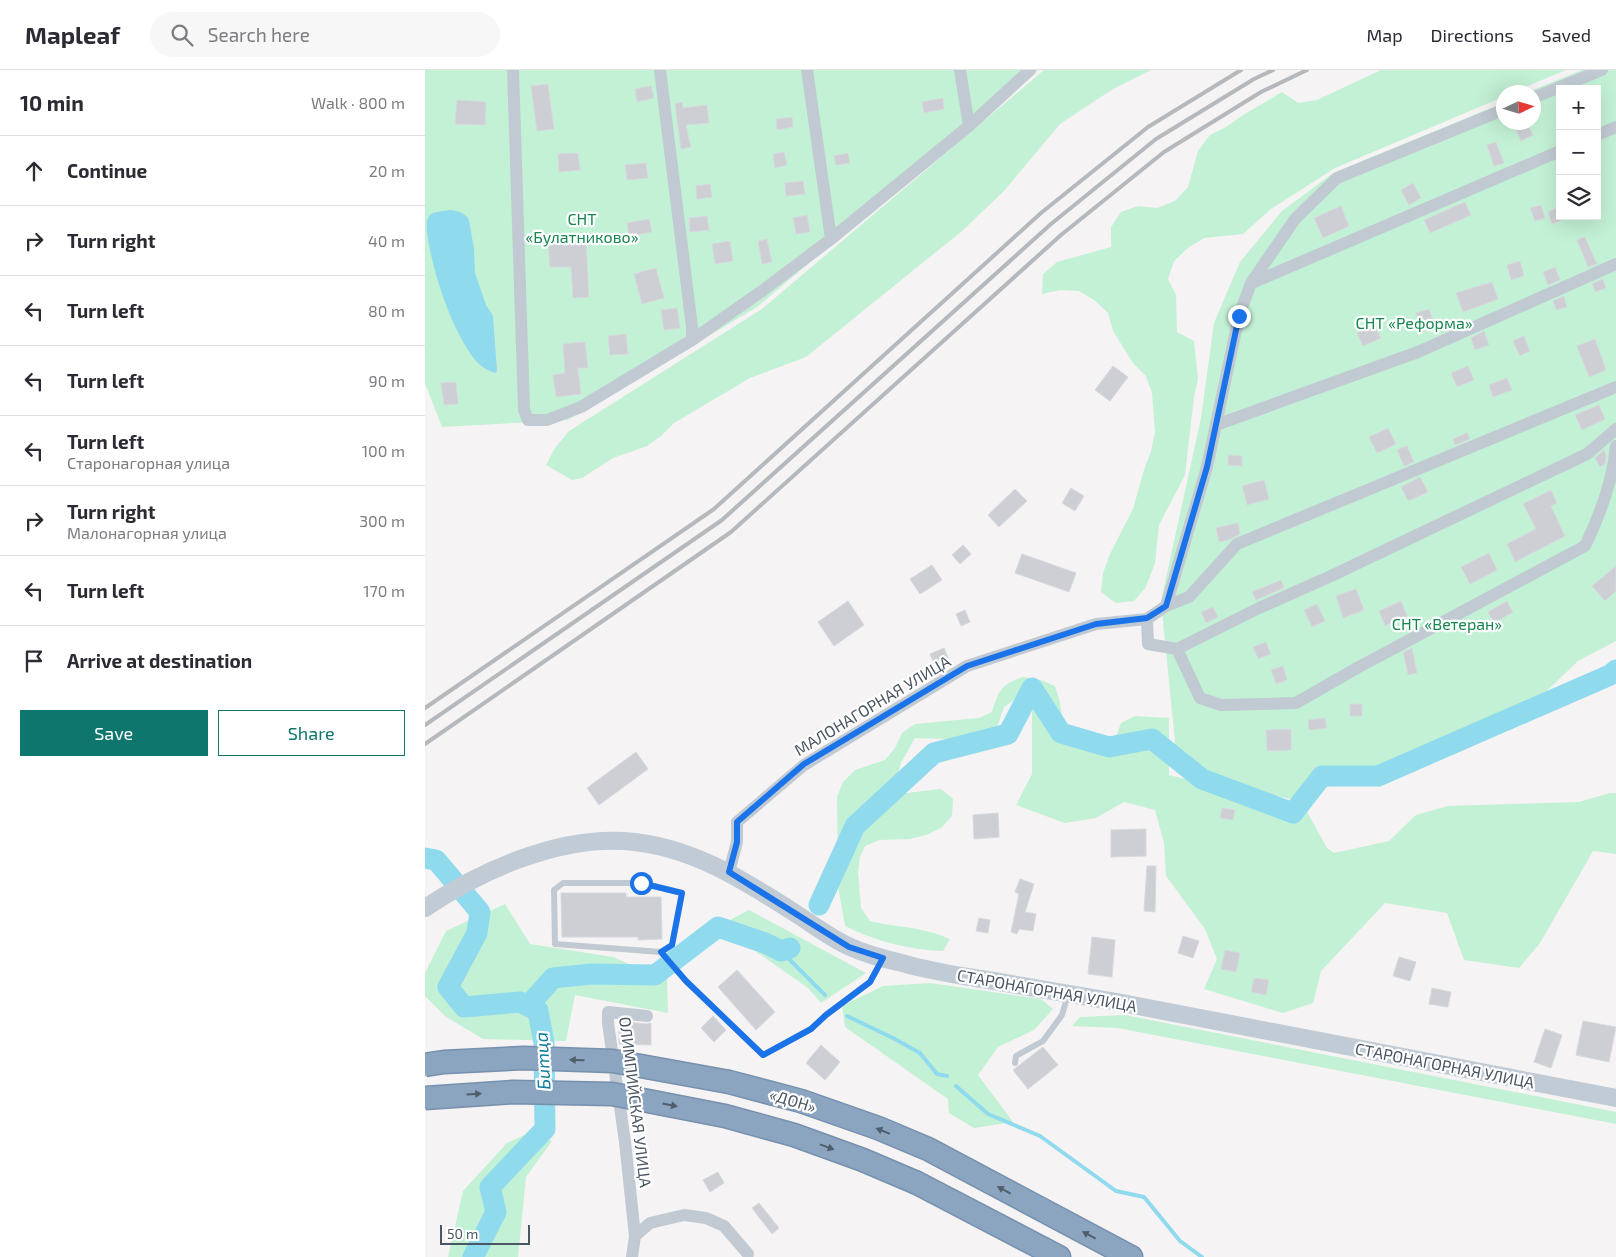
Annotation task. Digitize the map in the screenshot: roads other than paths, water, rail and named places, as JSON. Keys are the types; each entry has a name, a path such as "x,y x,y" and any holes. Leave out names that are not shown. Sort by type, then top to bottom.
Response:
{"highway":[{"name":"«ДОН»","path":"425,1065 444,1062 524,1058 613,1061 729,1082 801,1101 878,1128 928,1149 1131,1257"},
{"name":"«ДОН»","path":"425,1098 513,1092 612,1094 725,1116 785,1133 863,1160 917,1183 1059,1257"}],"main road":[{"name":"СТАРОНАГОРНАЯ УЛИЦА","path":"425,908 502,865 560,848 605,841 623,841 662,847 704,860 729,872 849,947 883,958 936,971 1068,993 1616,1098"}],"street":[{"path":"513,70 524,410 528,420 547,420 581,407 692,340 762,291 831,239 969,126 1030,70"},
{"path":"659,70 692,327 692,340"},
{"path":"807,70 831,239"},
{"path":"960,70 969,126"},
{"path":"1541,95 1602,70"},
{"path":"1166,606 1207,467 1239,316 1251,283 1295,219 1337,178 1496,113"},
{"path":"1601,133 1616,127"},
{"path":"1251,283 1556,153"},
{"path":"1216,425 1418,352 1616,264"},
{"path":"1616,387 1237,544 1189,597 1166,606 1147,618 1148,644 1177,649 1259,608 1331,576 1587,454 1616,429"},
{"path":"1177,649 1201,698 1221,705 1296,703 1357,668 1585,546 1597,521 1615,458 1616,446"},
{"name":"МАЛОНАГОРНАЯ УЛИЦА","path":"729,872 737,842 737,822 804,764 967,666 1096,624 1147,618"},
{"name":"ОЛИМПИЙСКАЯ УЛИЦА","path":"632,1257 635,1236 608,1012 647,1016"},
{"path":"635,1236 651,1224 659,1221 685,1215 706,1218 724,1226 748,1254"}],"lane":[{"path":"661,952 672,945 682,893 641,883 563,883 554,890 555,944 661,952 686,981 763,1055 811,1029 826,1015 870,982 883,958"},
{"path":"1015,1063 1016,1056 1043,1041 1062,1015 1068,993"}],"water":[{"path":"451,210 464,214 469,220 474,249 475,273 486,305 493,316 497,371 495,373 478,363 467,349 452,319 439,286 428,239 427,221 433,213"}],"waterway":[{"path":"819,905 855,826 934,753 1008,734 1032,688 1061,733 1109,747 1152,739 1202,779 1293,813 1322,776 1378,776 1610,675 1616,670"},
{"name":"Битца","path":"425,858 436,860 480,912 477,933 448,987 464,1007 520,1002 538,1011 544,1043 545,1129 490,1187 496,1212 473,1257"},
{"path":"528,1006 553,978 591,974 655,975 718,927 765,943 781,951 790,948"},
{"path":"781,951 825,995"},
{"path":"847,1016 920,1053 937,1074 947,1076"},
{"path":"956,1086 988,1114 1040,1136 1116,1191 1144,1197 1180,1241 1202,1257"}],"railway":[{"path":"425,708 714,509 1041,213 1148,127 1241,70"},
{"path":"425,725 722,520 1051,224 1156,139 1254,79 1273,70"},
{"path":"425,744 731,532 1061,235 1164,152 1261,92 1307,70"}],"park label":[{"name":"СНТ «Булатниково»","path":"582,227"},
{"name":"СНТ «Реформа»","path":"1414,322"},
{"name":"СНТ «Ветеран»","path":"1447,623"}]}
